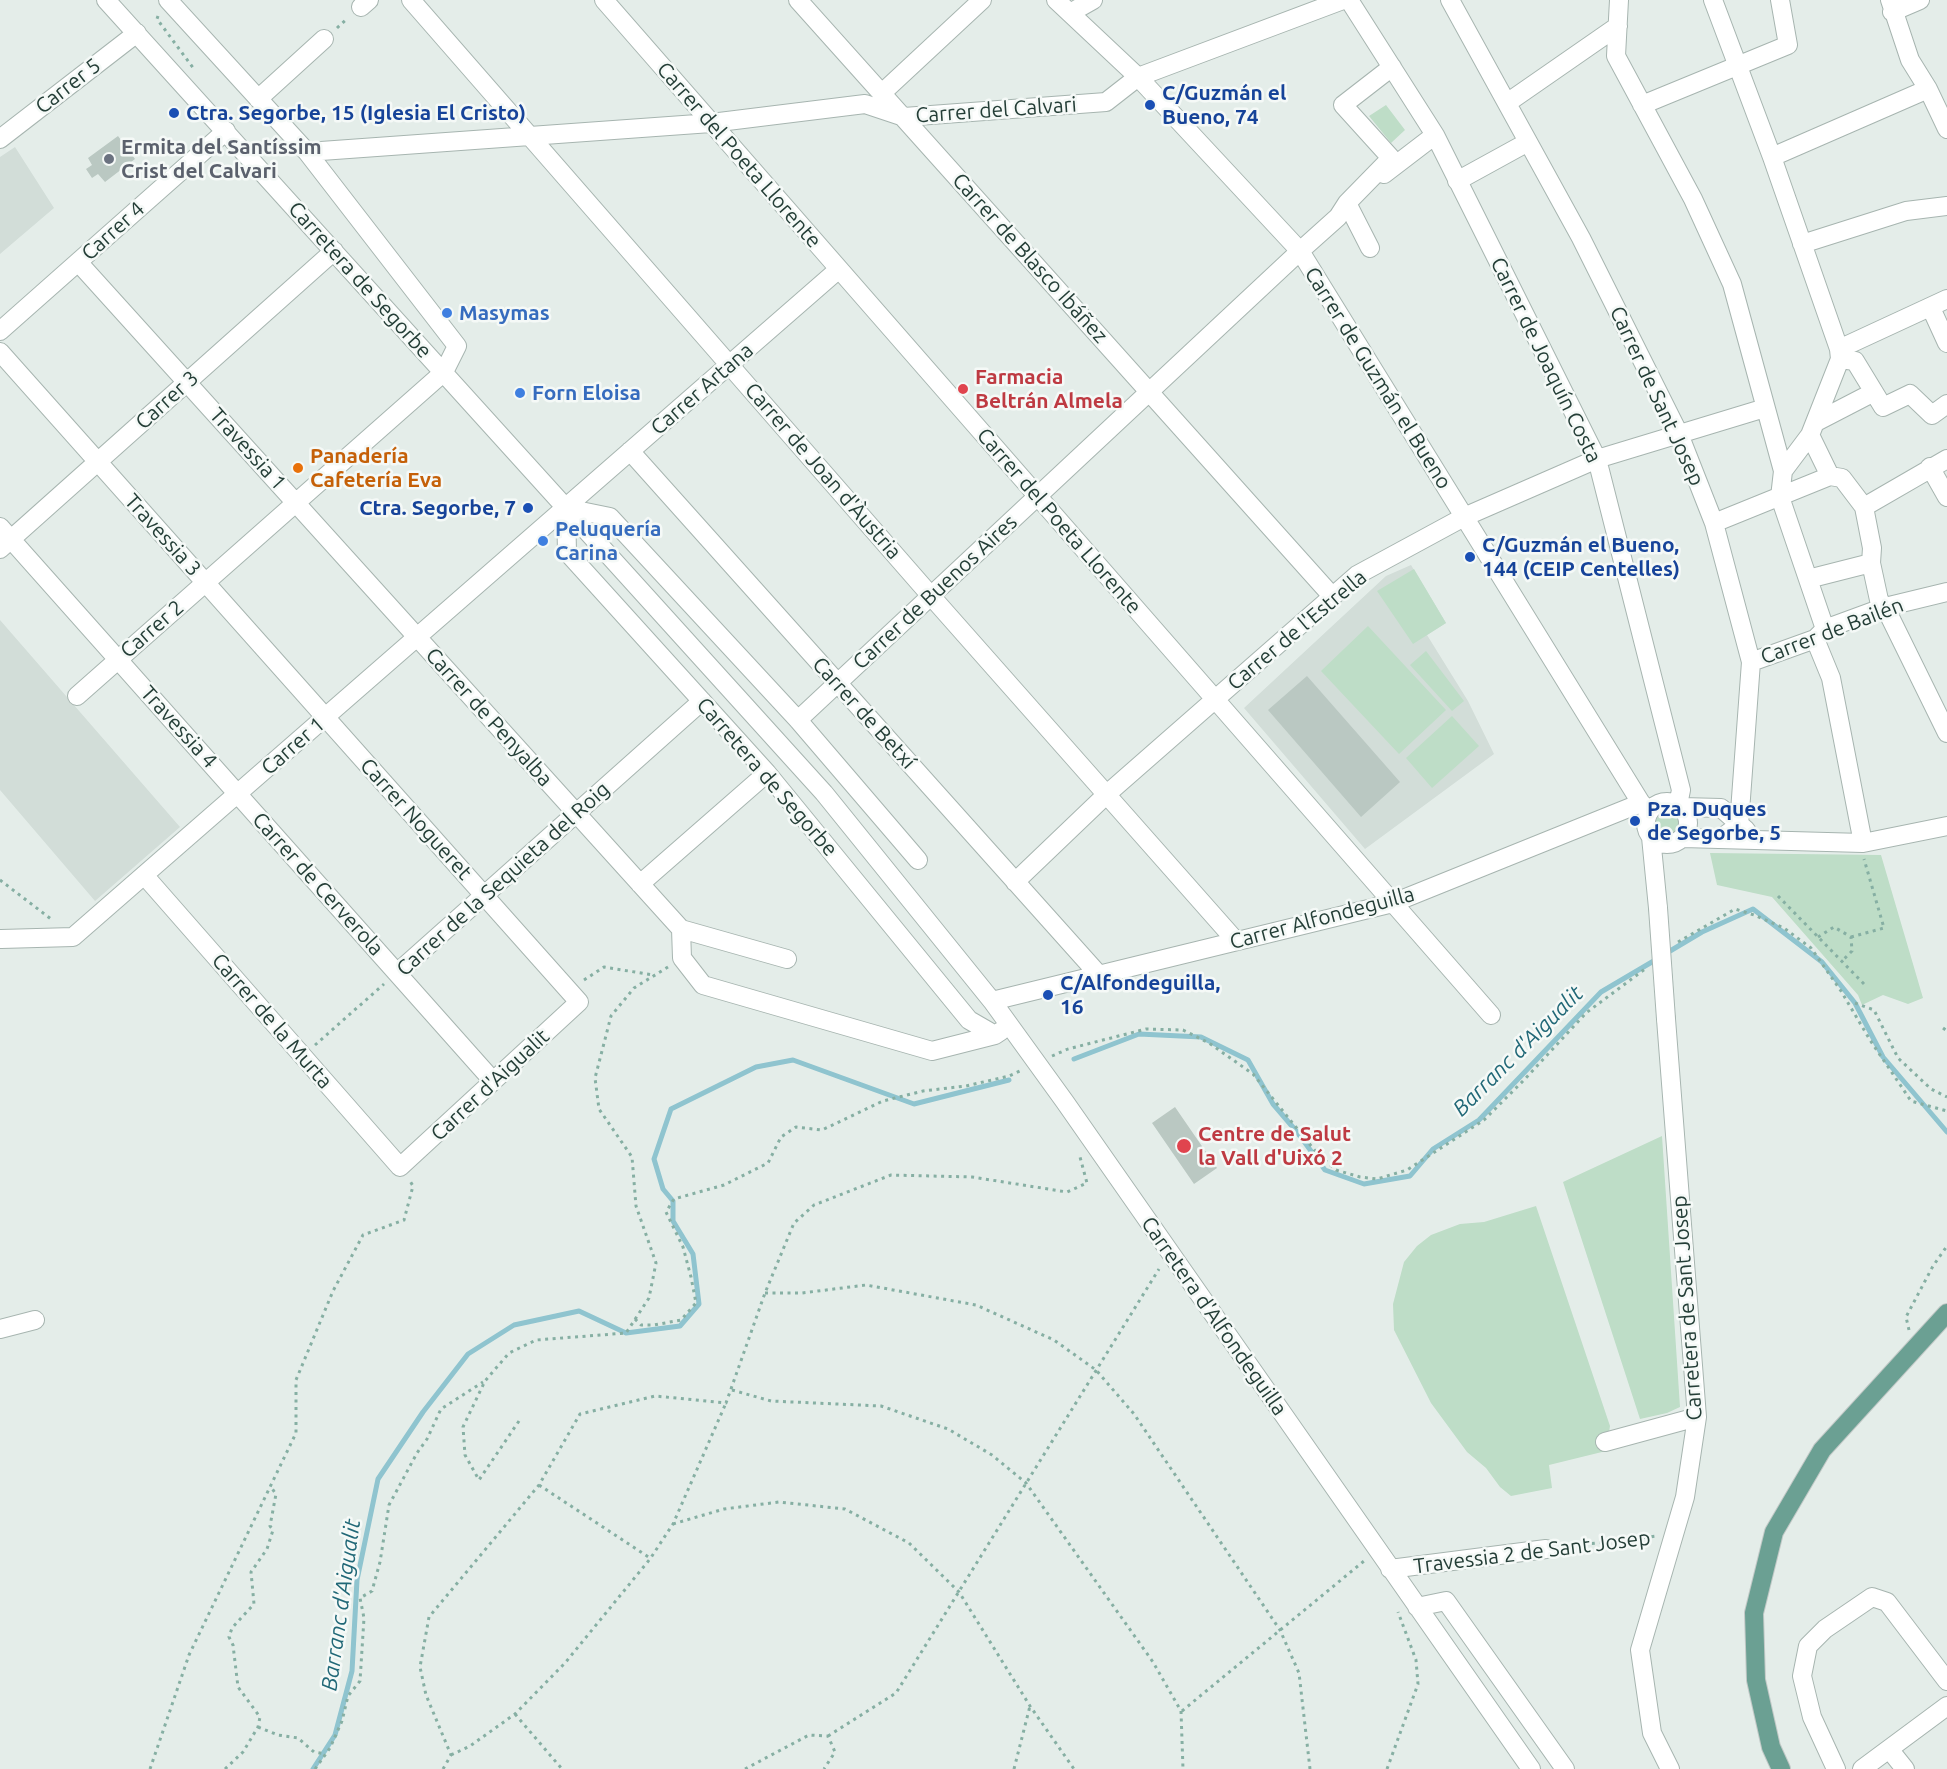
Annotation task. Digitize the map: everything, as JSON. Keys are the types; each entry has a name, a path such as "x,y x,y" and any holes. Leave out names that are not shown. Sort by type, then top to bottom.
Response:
{"main road":[{"path":"1781,1769 1771,1747 1756,1680 1754,1613 1774,1532 1822,1450 1947,1313"}],"street":[{"name":"Carretera de Segorbe","path":"106,0 824,793 1011,1026"},
{"name":"Carrer de Joan d'Àustria","path":"411,0 931,596 1236,941"},
{"name":"Carrer del Poeta Llorente","path":"604,0 1491,1015"},
{"name":"Carrer de Blasco Ibáñez","path":"798,0 1332,596"},
{"path":"882,93 982,0"},
{"name":"Carrer de Guzmán el Bueno","path":"1056,0 1138,77 1300,251 1645,807"},
{"path":"1070,13 1093,0"},
{"name":"Carrer del Calvari","path":"307,152 711,123 866,104 904,117 1106,102 1138,77 1343,0"},
{"path":"1347,203 1391,158 1343,105 1392,67 1349,0"},
{"name":"Carrer de Sant Josep","path":"1450,0 1581,238 1679,434 1714,524 1751,662 1739,825"},
{"path":"1713,0 1772,157 1840,354 1813,428 1783,471"},
{"path":"1642,105 1788,45 1780,0"},
{"path":"1920,0 1891,6 1910,60 1928,89 1947,129"},
{"name":"Carretera de Segorbe","path":"170,2 307,152 457,346 444,372"},
{"path":"1619,2 1616,56 1693,199 1732,284 1783,471 1780,497 1808,579 1831,678 1863,843"},
{"path":"1507,103 1618,26"},
{"name":"Carrer 5","path":"0,139 137,33"},
{"path":"258,99 324,39"},
{"name":"Carrer de Joaquín Costa","path":"1392,67 1435,135 1598,459 1680,790 1679,806"},
{"path":"1772,157 1928,89"},
{"name":"Carrer 4","path":"0,331 225,131"},
{"path":"1347,203 1435,135"},
{"path":"1458,181 1528,142"},
{"path":"1347,203 1370,249"},
{"name":"Carrer de Buenos Aires","path":"798,720 1338,217 1347,203"},
{"path":"1802,244 1906,211 1947,206"},
{"name":"Carrer 3","path":"4,538 98,462 334,251"},
{"name":"Travessia 1","path":"78,262 417,637"},
{"name":"Carrer Artana","path":"566,508 839,269"},
{"path":"1840,354 1947,299"},
{"path":"1931,308 1947,344"},
{"name":"Travessia 3","path":"0,352 326,717"},
{"path":"1840,354 1855,361 1879,399"},
{"name":"Carrer 2","path":"77,696 444,372"},
{"path":"1813,428 1879,399 1910,394 1932,415 1946,410"},
{"name":"Carrer de l'Estrella","path":"1015,882 1107,794 1357,575 1464,517 1598,459 1765,408"},
{"path":"1813,428 1830,476"},
{"name":"Carrer de Betxí","path":"630,452 1099,975"},
{"path":"1864,507 1947,459"},
{"path":"1930,467 1947,497"},
{"path":"1714,524 1830,476 1842,478 1864,507 1872,548 1871,563 1879,600 1885,607 1947,733"},
{"name":"Carretera de Segorbe","path":"566,508 567,552 766,772 969,1020 995,1035"},
{"path":"566,508 610,518 798,720 918,861"},
{"name":"Carrer 1","path":"73,937 566,508"},
{"name":"Travessia 4","path":"4,538 118,659 238,794"},
{"path":"1808,579 1871,563"},
{"name":"Carrer de Bailén","path":"1751,662 1885,607 1947,592"},
{"name":"Carrer de Penyalba","path":"417,637 681,929"},
{"name":"Carrer de la Sequieta del Roig","path":"397,973 702,701"},
{"name":"Carrer Nogueret","path":"326,717 576,998"},
{"path":"640,884 766,772"},
{"name":"Carrer de Cerverola","path":"238,794 494,1081"},
{"path":"1756,840 1721,808 1679,806 1666,802 1645,807 1646,824 1651,837 1655,841 1667,844 1683,838 1863,843 1947,826"},
{"path":"1679,806 1686,812 1689,825 1683,838"},
{"name":"Carrer Alfondeguilla","path":"992,1001 1393,903 1645,807"},
{"path":"1720,839 1739,825"},
{"name":"Carretera de Sant Josep","path":"1651,837 1697,1417 1685,1497 1641,1650 1652,1733 1670,1769"},
{"name":"Carrer de la Murta","path":"144,875 400,1167"},
{"path":"787,958 681,929 682,958 703,985 932,1051 995,1035 1011,1026"},
{"path":"1,939 73,937"},
{"name":"Carrer d'Aigualit","path":"400,1167 494,1081 576,998"},
{"name":"Carretera d'Alfondeguilla","path":"1011,1026 1531,1769"},
{"path":"0,1329 35,1320"},
{"path":"1605,1442 1697,1417"},
{"name":"Travessia 2 de Sant Josep","path":"1390,1569 1546,1549"},
{"path":"1836,1769 1812,1717 1802,1676 1808,1646 1825,1629 1872,1597 1887,1602 1947,1682"},
{"path":"1417,1607 1446,1601 1565,1769"},
{"path":"1862,1769 1947,1706"},
{"path":"1889,1749 1905,1769"}],"path":[{"path":"170,2 159,13 157,19 199,75"},
{"path":"324,39 365,4"},
{"path":"1818,937 1834,927 1851,937 1884,928 1863,854 1863,843"},
{"path":"0,880 73,937"},
{"path":"1778,897 1865,985"},
{"path":"1672,947 1735,909 1784,928 1811,948 1911,1101 1947,1112"},
{"path":"1842,961 1851,951 1851,937"},
{"path":"519,1421 479,1479 465,1455 464,1427 485,1381 509,1353 536,1340 626,1333 649,1298 656,1263 636,1206 632,1157 599,1108 595,1078 611,1016 634,988 682,958"},
{"path":"576,998 585,979 604,967 655,975"},
{"path":"1043,1060 1068,1049 1146,1029 1183,1030 1209,1043 1253,1074 1316,1152 1336,1170 1377,1179 1407,1170 1484,1120 1586,1013 1646,968"},
{"name":"Carrer de la Sequieta del Roig","path":"303,1056 397,973"},
{"path":"1855,1003 1874,1010 1898,1058 1931,1089 1947,1097"},
{"path":"1943,1028 1947,1031"},
{"path":"635,1319 641,1325 681,1320 696,1304 683,1247 666,1212 674,1199 724,1185 768,1163 780,1137 796,1126 822,1130 882,1101 923,1090 966,1086 1009,1076 1026,1068"},
{"path":"443,1769 450,1755 470,1746 515,1714 565,1663 650,1558 673,1524 732,1390 765,1293 794,1223 813,1205 891,1175 972,1177 1067,1192 1087,1183 1077,1152"},
{"path":"150,1769 189,1655 296,1433 296,1380 333,1292 363,1235 404,1220 413,1186 400,1167"},
{"path":"1914,1349 1906,1317 1933,1266 1947,1246"},
{"path":"745,1769 809,1735 828,1736 896,1693 1170,1252"},
{"path":"765,1293 802,1293 866,1285 976,1305 1054,1340 1096,1370 1134,1414 1280,1630 1299,1673 1310,1769"},
{"path":"315,1769 342,1721 348,1696 360,1681 364,1618 360,1598 372,1591 380,1562 389,1505 441,1409 485,1381"},
{"path":"732,1390 771,1401 881,1406 948,1429 992,1455 1026,1483 1154,1662 1181,1711 1184,1769"},
{"path":"450,1755 426,1695 420,1666 429,1617 539,1485 580,1414 655,1396 726,1403"},
{"path":"539,1485 650,1558"},
{"path":"225,1769 243,1752 258,1726 260,1717 238,1687 233,1645 229,1637 232,1628 254,1604 251,1572 267,1549 273,1530 270,1526 276,1494 270,1487"},
{"path":"673,1524 724,1509 779,1502 845,1509 909,1543 959,1592 1030,1706 1074,1769"},
{"name":"Travessia 2 de Sant Josep","path":"1546,1549 1654,1536 1673,1537"},
{"path":"1181,1711 1377,1550"},
{"path":"1387,1769 1418,1684 1416,1660 1398,1609"},
{"path":"1014,1769 1030,1706"},
{"path":"515,1714 562,1769"},
{"path":"258,1726 278,1735 298,1738 314,1752 325,1754"},
{"path":"824,1769 835,1752 828,1736"}],"shaded area":[{"path":"15,147 54,208 0,254 0,157"},
{"path":"1411,565 1446,623 1427,635 1468,701 1494,754 1365,849 1244,708 1386,576"},
{"path":"0,620 180,827 95,901 0,790"}],"green space":[{"path":"1386,105 1405,130 1391,143 1369,116"},
{"path":"1414,569 1446,623 1413,644 1377,591"},
{"path":"1368,626 1446,710 1399,754 1321,671"},
{"path":"1426,651 1464,701 1452,711 1410,665"},
{"path":"1452,716 1479,746 1432,788 1406,758"},
{"path":"1667,813 1676,816 1679,825 1676,834 1667,837 1658,834 1655,825 1658,816"},
{"path":"1710,853 1881,855 1923,998 1908,1004 1883,995 1862,1005 1858,995 1772,897 1717,885"},
{"path":"1662,1136 1680,1407 1667,1413 1640,1419 1563,1182"},
{"path":"1536,1206 1610,1426 1606,1451 1549,1465 1552,1488 1511,1496 1500,1487 1486,1468 1467,1452 1431,1403 1394,1330 1393,1304 1404,1262 1417,1246 1431,1235 1460,1224 1484,1222"}],"building":[{"path":"118,136 135,159 105,182 98,174 92,178 86,169 92,165 88,158"},
{"path":"1307,676 1400,782 1361,817 1268,710"},
{"name":"Centre de Salut la Vall d'Uixó 2","path":"1175,1107 1217,1168 1194,1184 1152,1123"}],"waterway":[{"name":"Barranc d'Aigualit","path":"1665,954 1702,932 1753,909 1822,962 1855,1003 1883,1057 1947,1132"},
{"name":"Barranc d'Aigualit","path":"1074,1059 1139,1034 1201,1037 1248,1060 1273,1104 1325,1170 1364,1184 1410,1176 1433,1149 1479,1120 1601,992 1657,959"},
{"name":"Barranc d'Aigualit","path":"313,1769 335,1735 352,1671 357,1580 378,1479 423,1412 468,1354 514,1325 579,1311 626,1333 680,1326 699,1304 693,1254 673,1221 673,1201 663,1189 654,1159 671,1109 756,1067 793,1060 914,1104 1009,1080"}],"place":[{"name":"C/Guzmán el Bueno, 74","path":"1150,105"},
{"name":"Ctra. Segorbe, 15 (Iglesia El Cristo)","path":"174,113"},
{"name":"Ermita del Santíssim Crist del Calvari","path":"109,159"},
{"name":"Masymas","path":"447,313"},
{"name":"Farmacia Beltrán Almela","path":"963,389"},
{"name":"Forn Eloisa","path":"520,393"},
{"name":"Panadería Cafetería Eva","path":"298,468"},
{"name":"Ctra. Segorbe, 7","path":"528,508"},
{"name":"Peluquería Carina","path":"543,541"},
{"name":"C/Guzmán el Bueno, 144 (CEIP Centelles)","path":"1470,557"},
{"name":"Pza. Duques de Segorbe, 5","path":"1635,821"},
{"name":"C/Alfondeguilla, 16","path":"1048,995"},
{"name":"Centre de Salut la Vall d'Uixó 2","path":"1184,1146"}]}
